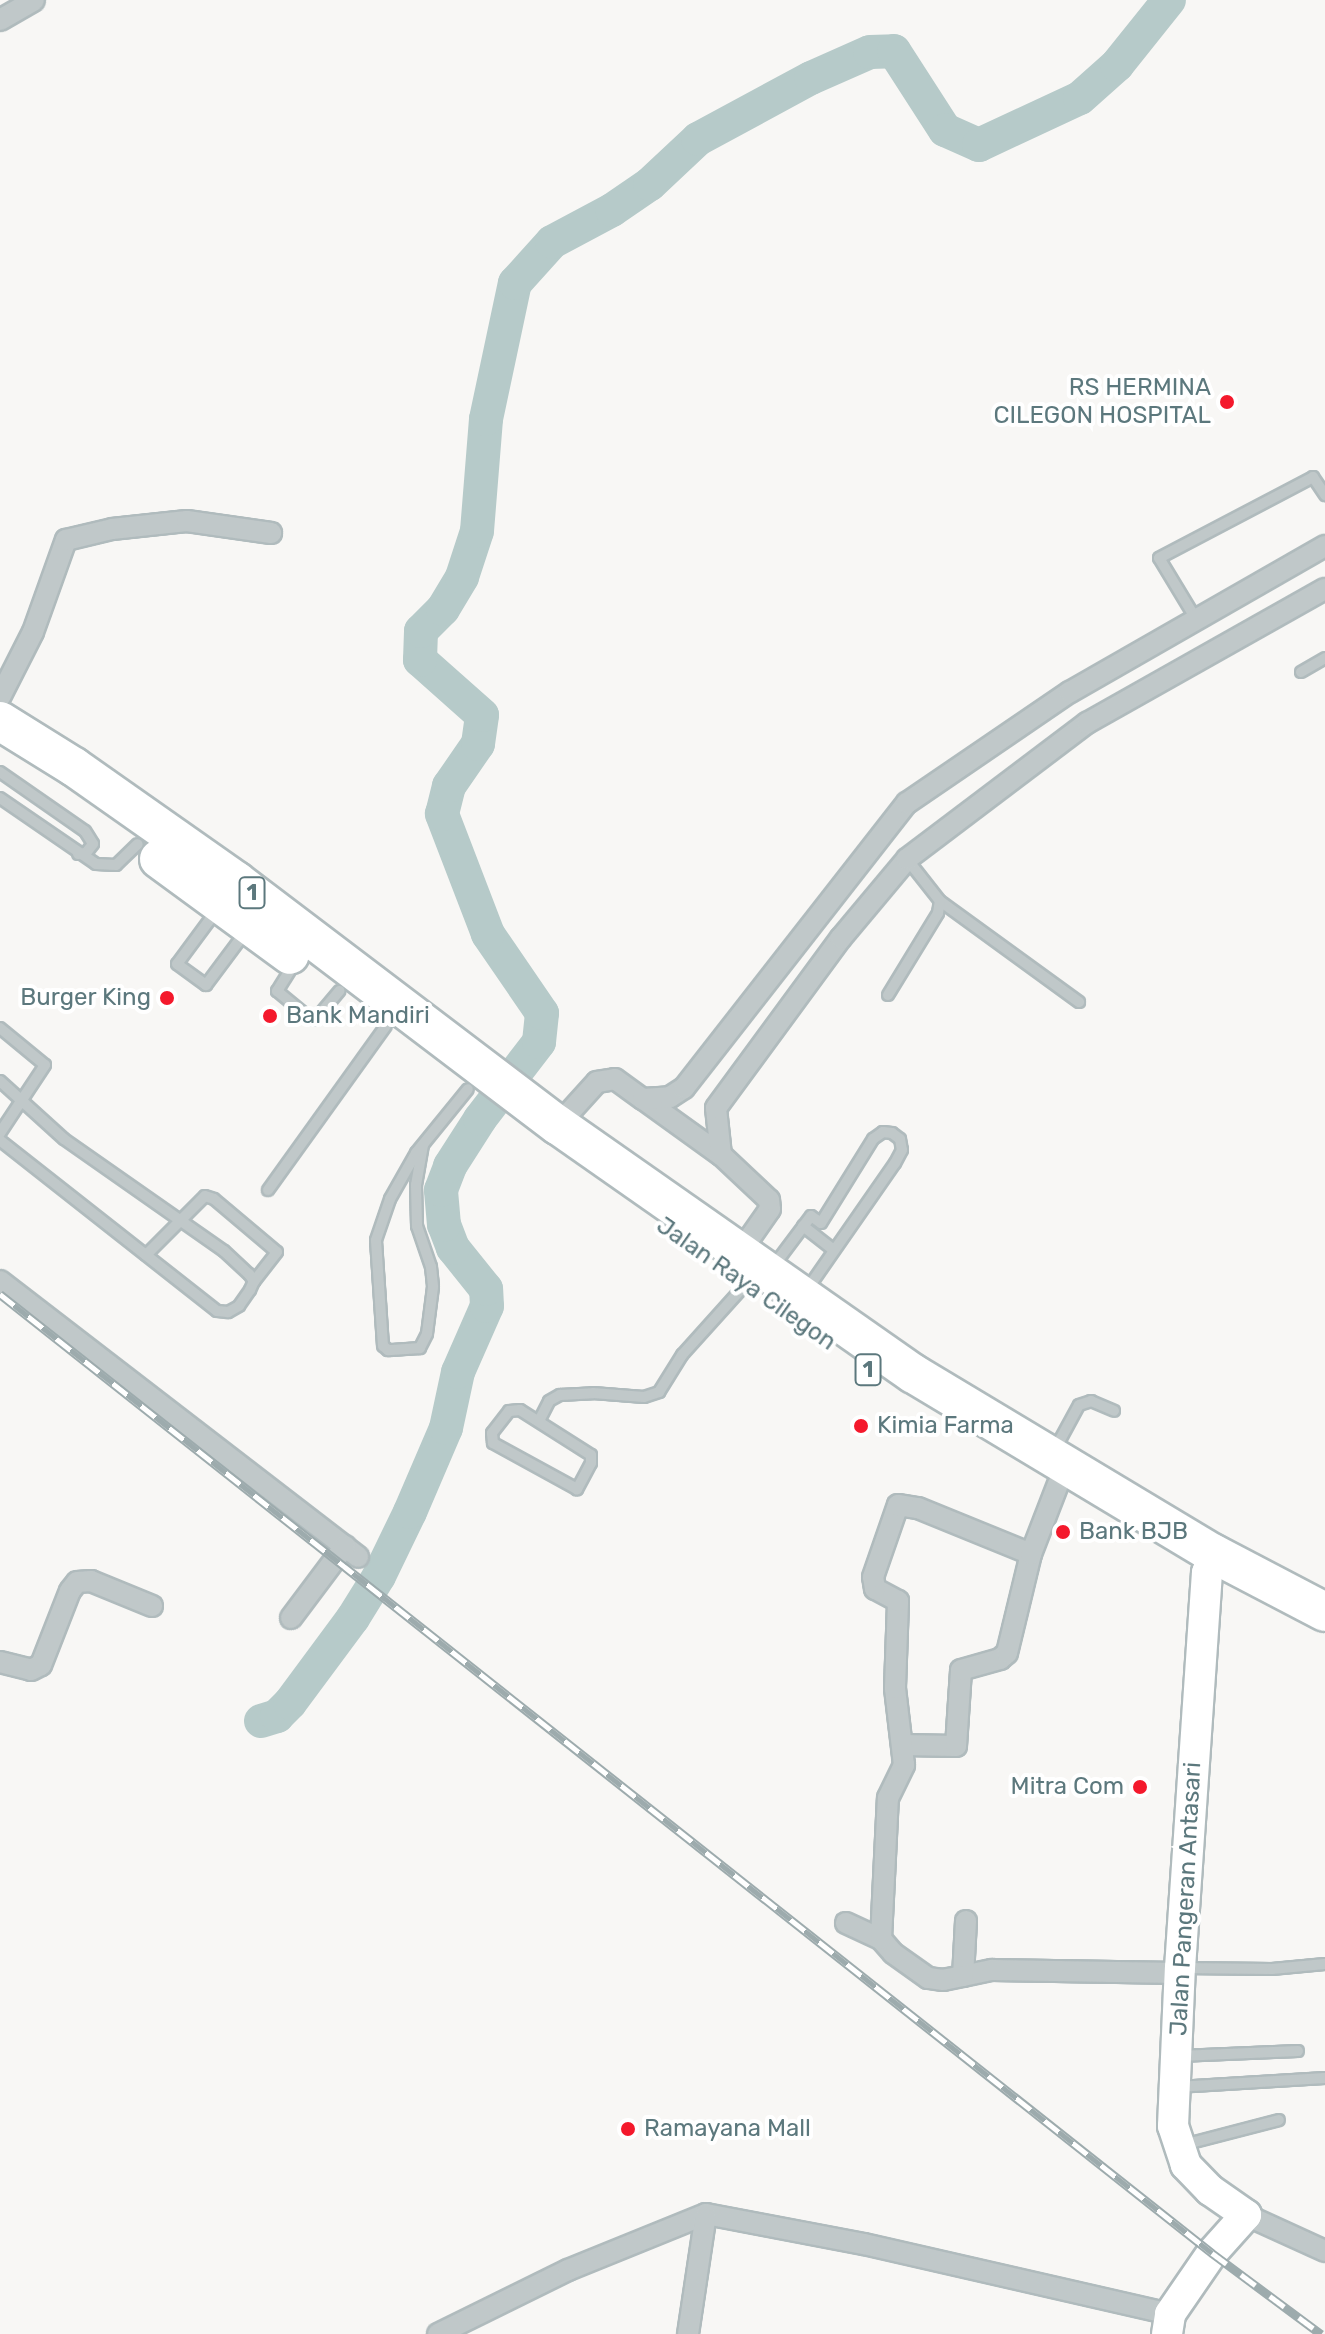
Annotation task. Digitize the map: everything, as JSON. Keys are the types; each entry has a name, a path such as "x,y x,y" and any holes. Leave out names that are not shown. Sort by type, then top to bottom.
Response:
{"highway":[{"name":"1","path":"0,721 74,767 236,881 496,1096"},
{"name":"1","path":"0,747 386,1026 551,1134"},
{"name":"Jalan Raya Cilegon","path":"551,1134 751,1269 802,1298 1054,1470"},
{"name":"Jalan Raya Cilegon","path":"751,1269 893,1387 1054,1470 1211,1563 1325,1638"},
{"name":"Jalan Raya Cilegon","path":"1211,1563 1325,1612"}],"street":[{"path":"0,20 34,0"},
{"path":"0,697 33,632 66,540 112,529 187,521 271,533"},
{"path":"643,1099 670,1097 684,1088 907,803 1070,692 1325,546"},
{"path":"721,1155 716,1108 841,938 907,859 1087,723 1325,589"},
{"path":"1156,642 1178,672"},
{"path":"551,1134 597,1082 615,1079 721,1155 769,1200 770,1209 751,1269"},
{"path":"684,1088 716,1108"},
{"path":"0,1281 351,1552 291,1618"},
{"path":"903,1745 957,1745 961,1670 1000,1659 1007,1653 1054,1470"},
{"path":"881,1939 888,1798 904,1765 895,1688 898,1601 875,1589 873,1581 896,1506 901,1504 918,1508 1031,1554"},
{"name":"Jalan Pangeran Antasari","path":"1211,1563 1180,1971 1173,2126 1177,2146 1186,2165 1210,2190 1246,2215"},
{"path":"0,1662 31,1670 41,1665 70,1591 77,1582 91,1581 152,1606"},
{"path":"963,1976 966,1921"},
{"path":"846,1923 881,1939 893,1953 928,1978 943,1980 992,1970 1180,1971"},
{"path":"438,2334 568,2270 706,2214 864,2244 1168,2324 1212,2253 1246,2215 1325,2251"},
{"path":"688,2334 706,2214"}],"lane":[{"path":"1196,619 1159,558 1313,477 1325,495"},
{"path":"1301,672 1325,658"},
{"path":"0,772 85,831 93,844 86,853 78,854"},
{"path":"0,798 96,864 116,865 138,844"},
{"path":"907,859 940,901 1079,1002"},
{"path":"888,995 938,913 940,901"},
{"path":"236,915 206,985 177,964 236,915"},
{"path":"268,1190 386,1026"},
{"path":"0,1028 44,1062 44,1070 0,1133"},
{"path":"0,1081 64,1139 224,1251 254,1281"},
{"path":"423,1145 416,1185 417,1226 431,1267 433,1287 427,1334 420,1348 388,1350 383,1346 376,1240 390,1199 423,1145 496,1096"},
{"path":"539,1421 549,1401 560,1395 593,1393 644,1397 659,1392 682,1355 751,1269 811,1216 821,1223 873,1139 883,1132 900,1139 902,1150 895,1163 802,1298"},
{"path":"0,1140 217,1311 228,1312 239,1306 254,1281 276,1258 277,1252 272,1245 205,1196 146,1255"},
{"path":"803,1226 834,1250"},
{"path":"1054,1470 1079,1405 1091,1401 1114,1411"},
{"path":"520,1410 539,1421 591,1455 591,1463 577,1489 493,1443 492,1433 509,1411 520,1410"},
{"path":"1180,1971 1272,1969 1325,1964"},
{"path":"1177,2056 1298,2051"},
{"path":"1175,2087 1325,2078"},
{"path":"1177,2146 1279,2120"}],"waterway":[{"path":"261,1721 277,1716 290,1703 353,1618 379,1576 446,1428 458,1372 487,1306 486,1289 453,1248 444,1225 441,1190 450,1166 480,1119 539,1042 542,1013 488,934 442,814 449,786 478,744 482,715 420,660 421,631 443,609 462,577 477,531 486,419 515,283 552,242 612,210 650,184 698,139 811,78 870,52 894,51 945,130 979,145 1080,98 1117,65 1169,0"}],"railway":[{"path":"0,1294 1212,2253 1321,2334"}],"place":[{"name":"RS HERMINA CILEGON HOSPITAL","path":"1227,402"},
{"name":"Burger King","path":"167,998"},
{"name":"Bank Mandiri","path":"270,1016"},
{"name":"Kimia Farma","path":"861,1426"},
{"name":"Bank BJB","path":"1063,1532"},
{"name":"Mitra Com","path":"1140,1787"},
{"name":"Ramayana Mall","path":"628,2129"}]}
